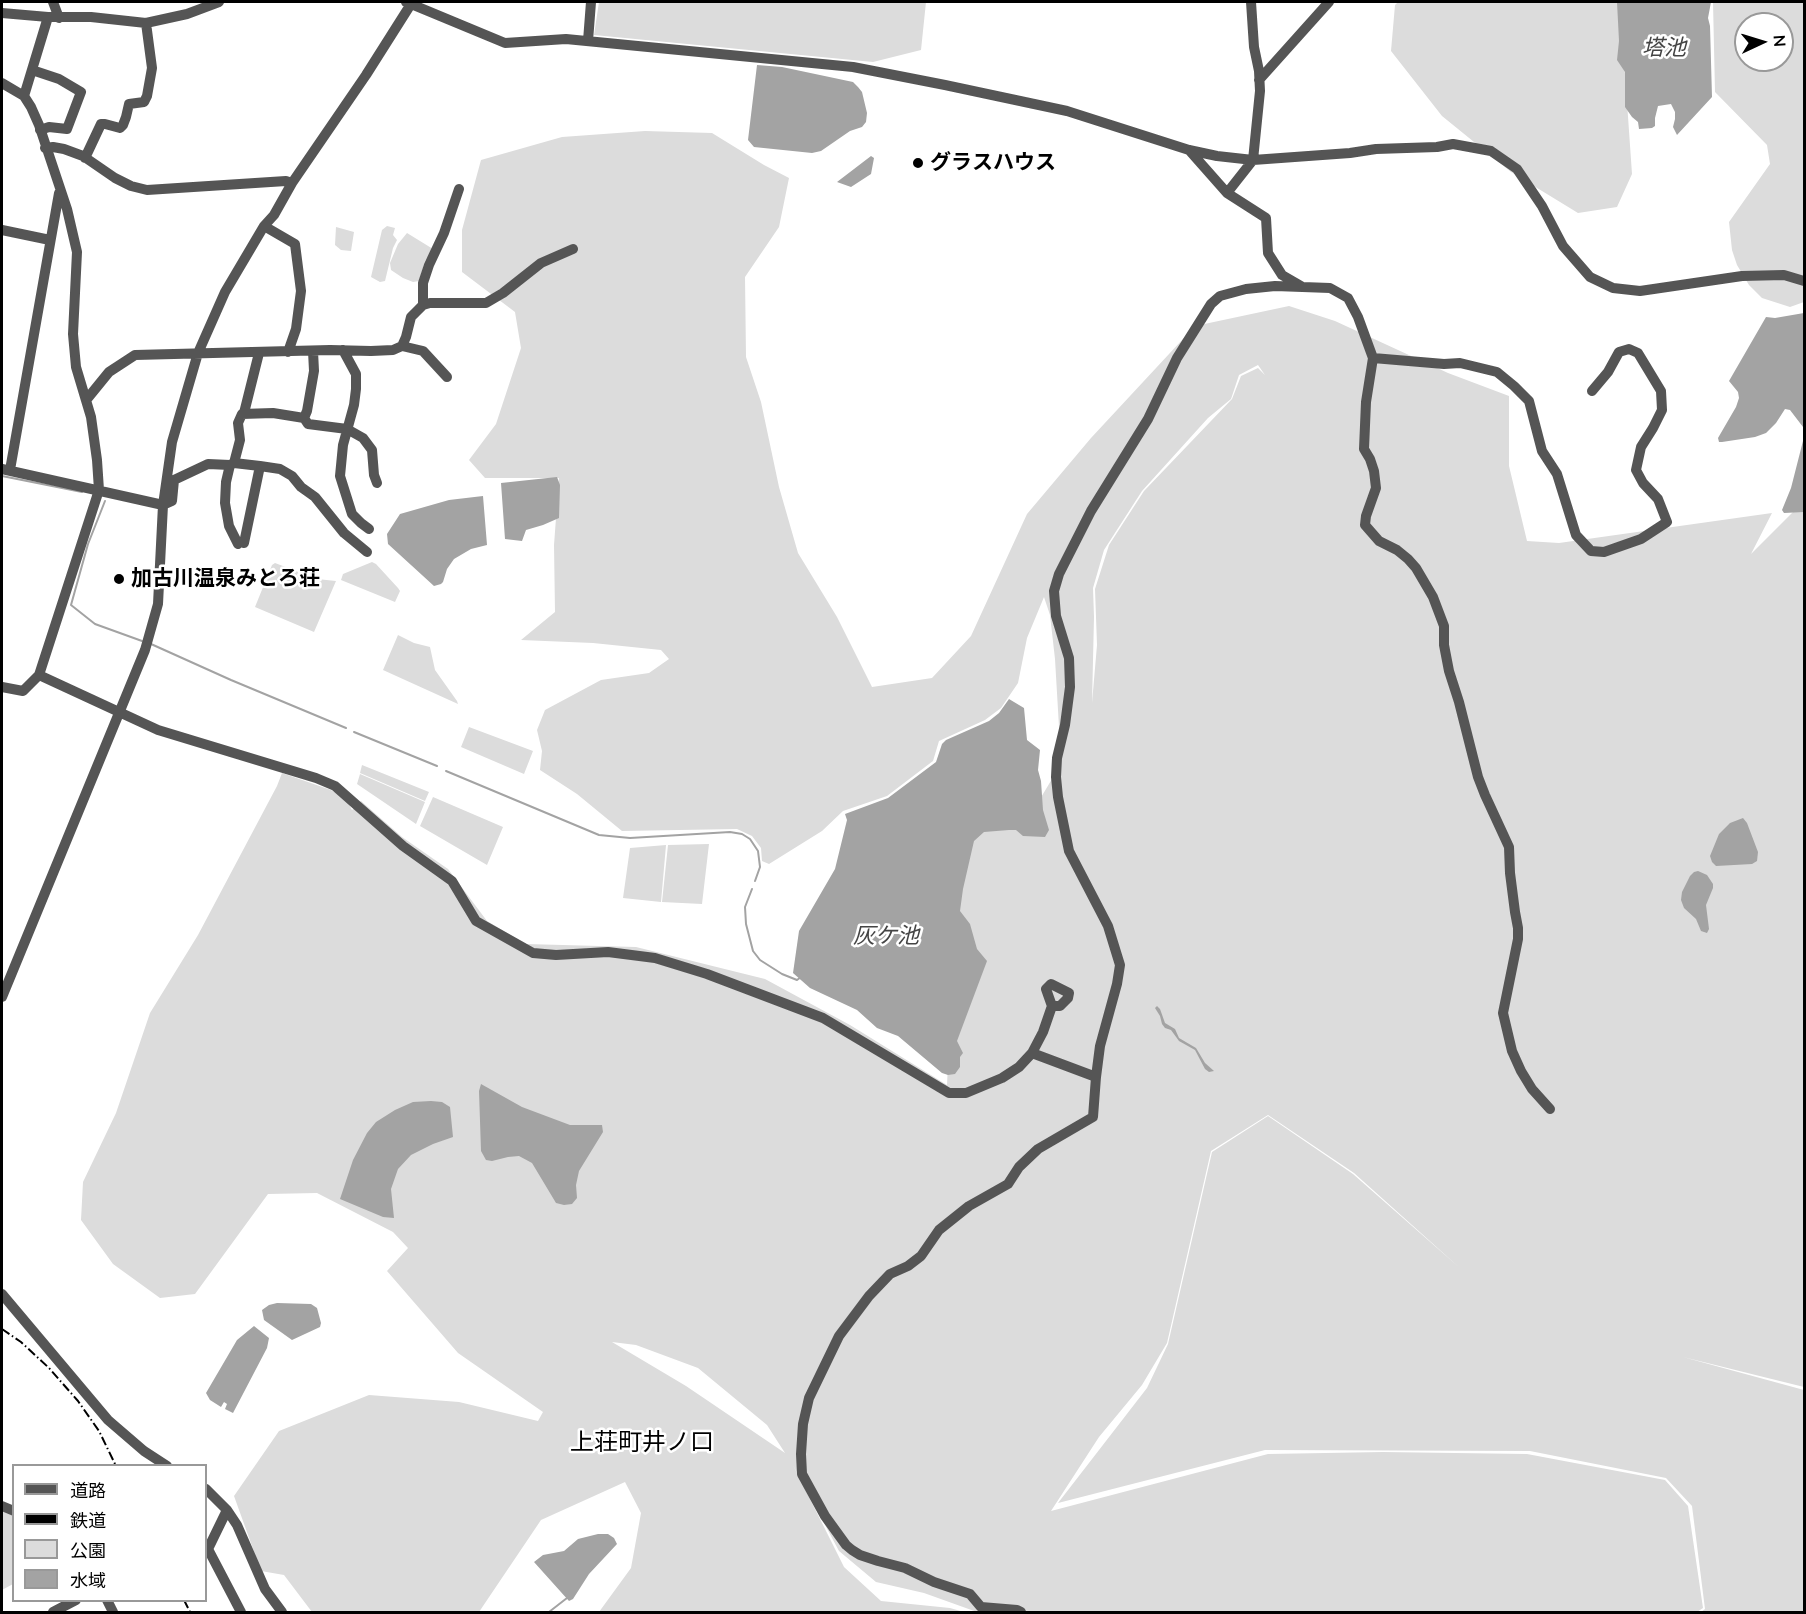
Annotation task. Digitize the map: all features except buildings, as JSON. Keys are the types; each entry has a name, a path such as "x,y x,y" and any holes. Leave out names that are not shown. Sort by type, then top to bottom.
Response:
{"street":[{"path":"24,96 53,17 53,2"},
{"path":"2,13 91,17 146,23 187,14 219,2"},
{"path":"2,997 145,650 158,604 164,505 172,442 198,353 225,292 264,226 274,215 292,183 408,2 506,43 566,39 853,67 1067,111 1189,150 1217,156 1253,160 1350,153 1376,148 1437,147 1453,144 1491,151 1517,169 1542,206 1563,246 1590,277 1613,288 1640,291 1742,276 1784,275 1804,281"},
{"path":"588,41 591,2"},
{"path":"1227,193 1253,160 1259,80 1251,2"},
{"path":"1259,80 1329,2"},
{"path":"85,158 101,124 120,128 129,104 144,102 147,96 152,68 146,23"},
{"path":"32,70 59,79 81,92 67,129 49,127 40,130"},
{"path":"2,83 24,96 40,130 67,209 77,252 73,334 76,367 87,399 98,460 99,490 39,675 24,691 2,687"},
{"path":"45,148 64,149 85,158 114,178 147,190 286,181 292,183"},
{"path":"1189,150 1227,193 1266,218 1268,253 1282,275 1306,288"},
{"path":"423,305 423,284 459,189"},
{"path":"59,190 6,470 164,505 172,501 174,480 207,464 280,469 292,476 301,487 315,497 344,532 367,552"},
{"path":"264,226 295,244 301,291 296,329 288,352"},
{"path":"2,230 50,240"},
{"path":"402,346 411,317 423,305 486,303 503,293 541,263 573,249"},
{"path":"1021,1612 981,1607 970,1594 934,1582 905,1568 860,1555 846,1545 825,1516 802,1474 803,1424 810,1398 830,1354 868,1296 890,1274 921,1257 939,1230 969,1206 1008,1184 1019,1167 1038,1149 1093,1117 1100,1046 1120,965 1108,926 1069,851 1058,797 1057,758 1065,725 1070,687 1069,658 1056,616 1054,591 1059,573 1091,511 1148,419 1177,358 1211,304 1220,296 1246,289 1275,286 1330,288 1348,298 1358,317 1373,358 1366,402 1364,449 1374,471 1376,488 1365,525 1379,541 1397,550 1416,568 1433,597 1444,626 1444,645 1449,671 1478,777 1509,847 1518,939 1504,1004 1504,1022 1521,1071 1532,1089 1550,1109"},
{"path":"87,399 109,372 135,355 393,350 402,346 423,351 447,377"},
{"path":"1373,358 1444,364 1460,363 1497,372 1514,386 1529,401 1542,451 1557,474 1576,535 1591,551 1604,552 1641,539 1667,522 1658,499 1643,483 1636,470 1641,447 1662,410 1661,391 1638,353 1629,349 1619,352 1608,372 1593,391"},
{"path":"344,350 356,374 354,405 341,454 340,476 352,514 369,529"},
{"path":"304,418 314,371 313,351"},
{"path":"259,353 244,413 238,423 240,440 226,482 225,503 229,526 241,543 260,466"},
{"path":"244,413 273,413 304,418 308,424 347,429 366,441 372,450 377,483"},
{"path":"39,675 158,730 316,778 335,786 403,846 452,881 476,921 533,953 556,955 608,952 655,958 706,974 823,1018 949,1093 966,1094 1002,1078 1019,1067 1032,1053 1052,1006"},
{"path":"1032,1053 1096,1077"},
{"path":"2,1294 108,1420 158,1464"},
{"path":"207,1490 227,1510 237,1525 265,1589 282,1612"},
{"path":"227,1510 208,1549 241,1612"},
{"path":"53,1612 72,1602"}],"green space":[{"path":"599,2 926,2 921,50 873,62 594,35"},
{"path":"1398,2 1620,2 1632,174 1617,207 1578,213 1511,172 1442,116 1391,51 1395,5"},
{"path":"1713,2 1804,2 1804,302 1790,307 1762,298 1749,285 1737,265 1732,250 1729,222 1770,164 1767,145 1715,92"},
{"path":"645,131 712,133 789,178 779,227 745,277 746,357 761,402 779,487 798,553 837,617 872,687 932,678 971,636 1027,514 1091,438 1195,326 1289,306 1335,321 1448,373 1509,396 1509,466 1527,541 1559,543 1772,513 1751,554 1804,501 1804,1387 1683,1357 1804,1390 1804,1612 1701,1612 1705,1609 1692,1506 1666,1478 1530,1451 1265,1450 1058,1503 1147,1388 1168,1344 1212,1152 1268,1116 1353,1174 1461,1269 1354,1173 1268,1115 1211,1151 1167,1343 1142,1385 1099,1437 1051,1511 1268,1454 1383,1452 1527,1454 1665,1480 1688,1506 1703,1608 1697,1612 977,1612 924,1593 876,1582 839,1551 793,1465 844,1567 881,1601 950,1608 964,1612 599,1612 631,1568 641,1513 625,1482 541,1520 479,1612 312,1612 284,1575 261,1571 234,1496 279,1431 369,1395 459,1402 538,1421 543,1412 458,1353 387,1271 408,1248 393,1232 317,1193 268,1194 195,1294 160,1298 113,1264 81,1220 83,1182 116,1113 150,1013 198,935 282,773 331,790 341,796 352,810 361,801 402,837 448,869 487,921 526,944 636,947 765,979 850,1025 947,1085 955,915 970,835 1028,819 1058,769 1059,727 1055,659 1050,615 1044,597 1027,638 1018,683 1001,708 985,720 939,741 933,761 887,796 843,811 822,831 769,864 762,861 761,848 752,836 737,829 622,831 577,794 540,770 542,751 537,730 545,710 601,680 649,673 669,659 661,650 593,643 521,640 555,612 554,545 559,478 485,478 469,460 496,424 521,348 515,312 462,272 462,230 481,160 562,137","holes":["1258,365 1265,375 1258,368 1241,376 1232,399 1144,491 1109,545 1095,589 1097,645 1092,703 1093,588 1104,550 1142,491 1208,418 1231,399 1239,375","612,1342 636,1345 698,1368 767,1425 785,1453 686,1386"]},
{"path":"387,226 395,228 393,235 397,240 385,281 380,282 371,277 382,230"},
{"path":"336,227 354,232 351,251 341,250 335,245"},
{"path":"407,233 433,249 425,261 419,281 413,282 391,270 390,263 398,244"},
{"path":"372,562 400,591 395,602 341,580 343,574"},
{"path":"275,563 317,579 336,581 314,632 255,607 272,565"},
{"path":"398,635 414,643 430,647 435,670 458,704 383,670"},
{"path":"469,727 533,751 524,774 461,747"},
{"path":"362,765 429,792 425,801 360,773"},
{"path":"360,774 425,802 416,824 357,784"},
{"path":"433,797 503,827 487,865 420,826"},
{"path":"709,844 702,904 662,902 668,845"},
{"path":"666,845 661,902 623,898 630,848"},
{"path":"2,1511 12,1514 12,1585 2,1590"}],"water":[{"name":"塔池","path":"1617,2 1711,2 1708,18 1712,97 1677,135 1673,127 1675,112 1671,104 1658,106 1655,126 1639,129 1638,122 1625,107 1625,72 1617,60 1619,41"},
{"path":"757,65 782,67 853,82 862,92 867,113 866,122 862,127 850,131 821,151 812,153 754,147 748,140"},
{"path":"871,156 874,158 871,174 851,187 837,182"},
{"path":"1804,313 1804,437 1803,427 1790,410 1785,409 1766,433 1755,437 1719,442 1718,438 1739,398 1738,392 1729,381 1766,317 1775,318"},
{"path":"1804,437 1804,512 1784,513 1782,510 1791,488"},
{"path":"557,477 560,485 559,518 526,530 522,541 505,539 501,483"},
{"path":"483,496 487,545 471,549 454,559 441,584 434,586 388,544 387,534 400,514 449,500"},
{"name":"灰ケ池","path":"1009,699 1024,708 1027,740 1040,750 1038,770 1043,810 1049,830 1045,837 1023,836 1016,830 984,832 974,841 960,911 970,924 977,949 987,961 957,1041 963,1053 960,1057 960,1067 955,1074 948,1075 942,1073 898,1036 877,1028 857,1010 810,988 793,973 799,931 835,869 847,820 845,814 888,798 936,762 942,744 946,740 989,721 999,713"},
{"path":"1743,818 1758,852 1757,861 1752,864 1716,866 1710,856 1719,834 1730,823"},
{"path":"1698,871 1707,875 1713,884 1706,905 1709,929 1707,933 1701,931 1696,919 1684,908 1681,900 1682,892 1690,876"},
{"path":"1157,1006 1165,1023 1175,1029 1179,1038 1196,1048 1205,1063 1214,1071 1209,1072 1205,1069 1195,1050 1179,1041 1171,1030 1165,1028 1155,1008"},
{"path":"481,1084 522,1107 570,1125 602,1125 603,1132 579,1171 576,1185 577,1198 572,1204 556,1203 532,1163 519,1156 486,1160 481,1151 479,1091"},
{"path":"413,1102 442,1102 450,1107 453,1137 411,1155 398,1169 391,1189 394,1218 383,1217 340,1199 353,1160 367,1133 376,1122"},
{"path":"277,1303 311,1304 317,1308 320,1327 292,1340 264,1320 262,1310"},
{"path":"254,1326 269,1338 267,1348 233,1413 225,1409 227,1404 224,1402 221,1407 210,1400 206,1393 237,1340"},
{"path":"608,1534 617,1544 589,1574 573,1599 569,1601 534,1562 543,1555 564,1551 578,1539"}],"waterway":[{"path":"2,476 82,492"},
{"path":"105,501 88,544 71,605 95,624 142,641"},
{"path":"151,644 346,728"},
{"path":"354,732 437,766"},
{"path":"446,771 599,835 630,838 730,832 742,834 750,839 758,851 760,867 755,881"},
{"path":"752,889 745,907 746,924 753,951 760,960 782,974 797,980 801,977"},
{"path":"549,1612 567,1598"}],"railway":[{"path":"2,1329 21,1342 49,1368 78,1401 99,1431 115,1464"},
{"path":"185,1602 190,1612"}],"place":[{"name":"グラスハウス","path":"918,163"},
{"name":"加古川温泉みとろ荘","path":"119,579"}],"district":[{"name":"上荘町井ノ口","path":"642,1443"}]}
